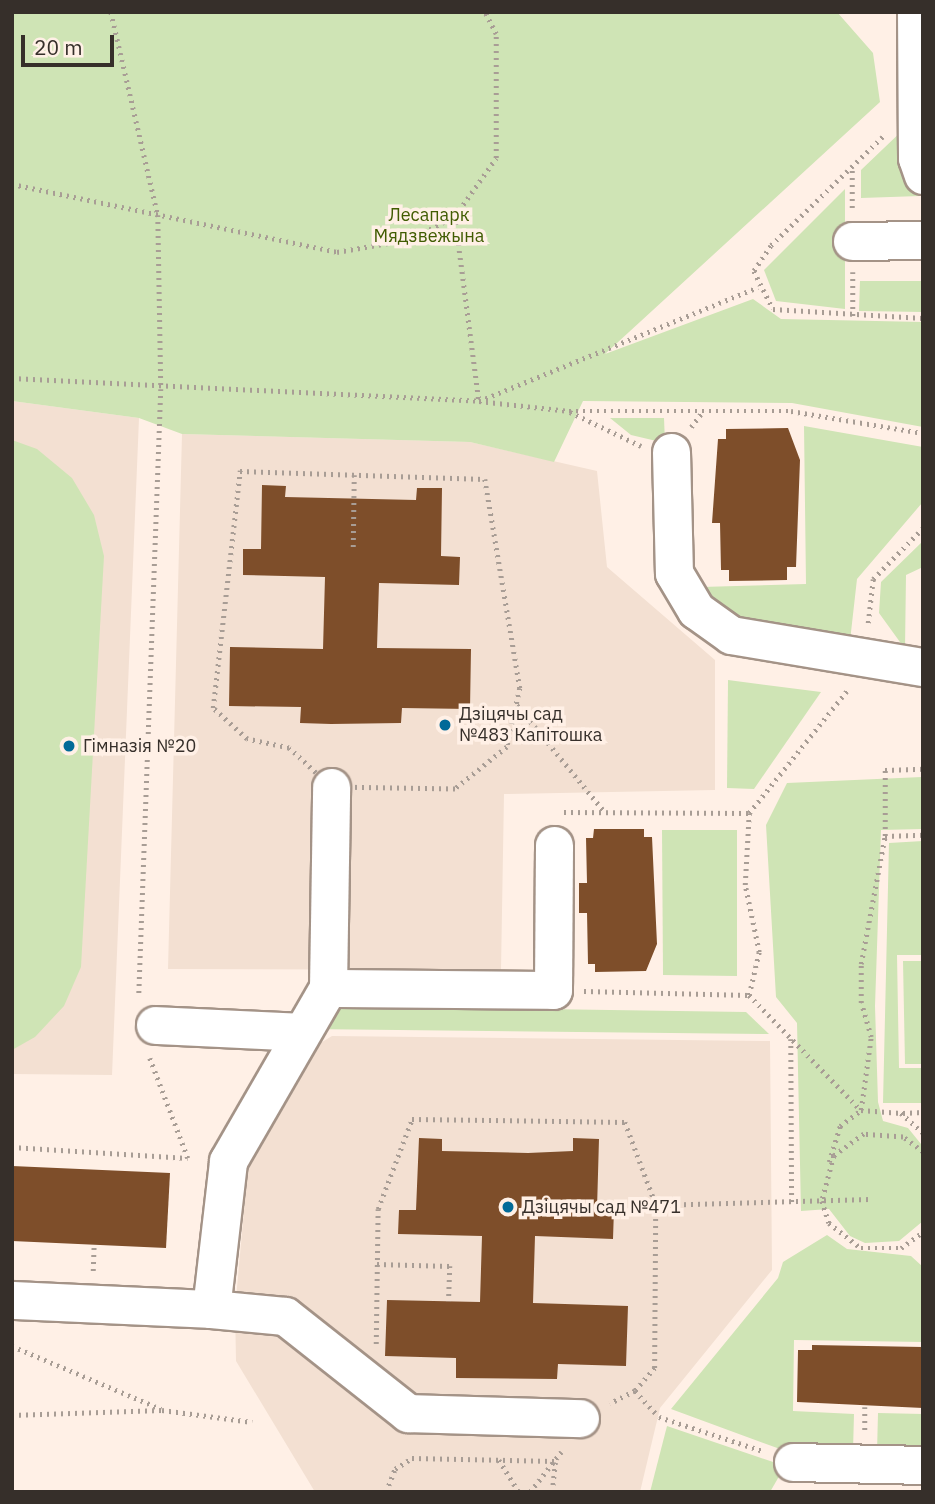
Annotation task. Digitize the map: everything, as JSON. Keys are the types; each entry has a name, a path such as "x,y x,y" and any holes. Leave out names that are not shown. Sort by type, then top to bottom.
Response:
{"lane":[{"path":"916,12 916,158 923,175"},
{"path":"852,241 923,240"},
{"path":"671,452 674,573 696,610 731,635 923,667"},
{"path":"211,1309 228,1161 328,988 331,787"},
{"path":"328,988 553,990 554,845"},
{"path":"147,1025 301,1032"},
{"path":"12,1300 211,1309 285,1316 408,1413 580,1418"},
{"path":"793,1462 923,1465"}],"path":[{"path":"111,12 158,215 161,389 147,1025 188,1158"},
{"path":"12,184 337,252 411,239 455,216 496,158 496,34 485,12"},
{"path":"455,216 478,401"},
{"path":"478,401 758,287"},
{"path":"12,378 161,389 478,401 569,411 790,411 923,433"},
{"path":"569,411 628,443 671,452 670,409"},
{"path":"240,471 354,474 485,479 520,688 507,747 455,789 331,787 289,748 247,739 213,708 240,471"},
{"path":"353,547 354,474"},
{"path":"870,613 873,579 923,521"},
{"path":"914,531 923,528"},
{"path":"749,995 759,952 745,885 749,813 853,682"},
{"path":"517,704 605,813"},
{"path":"861,1110 871,1037 861,1003 861,964 886,836 885,770 923,769"},
{"path":"554,845 554,812 749,813"},
{"path":"886,836 923,835"},
{"path":"553,990 749,995 861,1110"},
{"path":"791,1038 792,1203"},
{"path":"923,1112 861,1110 840,1126 828,1165 822,1201 829,1223 861,1248 901,1248 923,1232"},
{"path":"901,1112 923,1133"},
{"path":"375,1387 378,1209 412,1118 625,1122 656,1205 655,1368 635,1391 580,1418"},
{"path":"828,1165 864,1134 902,1137 923,1152"},
{"path":"12,1147 228,1161"},
{"path":"656,1205 870,1199"},
{"path":"377,1264 450,1266 449,1301"},
{"path":"12,1346 162,1410"},
{"path":"635,1391 659,1417 793,1462"},
{"path":"12,1415 162,1410 252,1422"},
{"path":"386,1492 395,1469 412,1458 555,1461"},
{"path":"499,1460 519,1492"},
{"path":"530,1492 555,1461"},
{"path":"552,1492 555,1461"}],"shaded area":[{"name":"Гімназія №20","path":"12,401 139,418 112,1075 12,1074"},
{"name":"Дзіцячы сад №483 Капітошка","path":"182,434 470,442 597,471 607,567 715,660 715,790 504,794 501,970 168,969"},
{"name":"Дзіцячы сад №471","path":"332,1036 770,1041 772,1270 660,1408 640,1492 315,1492 236,1361 235,1309 250,1145 296,1058"}],"green space":[{"name":"Лесапарк Мядзвежына","path":"12,12 837,12 873,53 880,102 605,354 753,299 781,319 923,322 923,427 792,403 583,401 554,462 470,442 182,434 139,418 12,401"},
{"path":"906,127 906,159 920,196 861,198 861,170"},
{"path":"845,189 845,309 776,301 764,270"},
{"path":"860,281 923,281 923,312 859,311"},
{"path":"610,418 664,418 665,443 631,435"},
{"path":"804,426 923,447 922,503 857,579 850,641 738,623 701,587 806,584"},
{"path":"12,440 37,449 72,478 94,515 104,556 81,967 64,1006 35,1037 12,1050"},
{"path":"923,541 923,567 906,575 905,649 879,613 881,582"},
{"path":"728,680 821,692 754,789 727,788"},
{"path":"922,777 922,829 881,830 875,1006 878,1102 883,1121 908,1128 921,1144 923,1221 899,1241 865,1243 850,1236 829,1209 801,1211 797,1023 776,997 766,825 787,783"},
{"path":"662,830 737,830 737,976 663,975"},
{"path":"923,841 923,955 897,955 899,1068 923,1068 923,1103 883,1103 889,843"},
{"path":"903,961 923,961 923,1064 905,1064"},
{"path":"331,1006 746,1012 769,1034 308,1029"},
{"path":"827,1235 847,1249 911,1256 923,1267 923,1342 794,1340 793,1411 854,1414 853,1451 780,1449 671,1409 778,1278 783,1262"},
{"path":"878,1413 923,1414 923,1452 877,1452"},
{"path":"667,1426 785,1466 770,1492 650,1492"}],"building":[{"path":"788,428 800,460 796,567 787,567 787,580 729,581 729,570 721,570 720,523 712,523 718,439 726,439 726,429"},
{"path":"262,485 286,486 285,497 416,500 417,488 442,488 441,556 460,557 459,585 379,583 377,648 471,649 470,709 402,708 401,723 331,724 300,723 301,707 229,706 230,647 323,649 325,577 243,575 243,549 261,549"},
{"path":"594,829 644,829 644,837 652,837 657,944 646,971 595,972 595,964 588,964 587,913 579,913 579,883 587,883 586,838 593,838"},
{"path":"419,1138 442,1139 442,1151 528,1153 573,1151 573,1138 599,1139 597,1209 614,1209 613,1239 535,1236 533,1303 628,1306 626,1366 558,1364 557,1379 456,1378 456,1358 385,1356 387,1300 480,1302 482,1236 398,1234 399,1210 416,1210"},
{"path":"12,1166 170,1173 166,1248 12,1241"},
{"path":"812,1345 923,1347 923,1408 797,1402 798,1350 812,1350"}],"place":[{"name":"Дзіцячы сад №483 Капітошка","path":"445,725"},
{"name":"Гімназія №20","path":"69,746"},
{"name":"Дзіцячы сад №471","path":"508,1207"}]}
